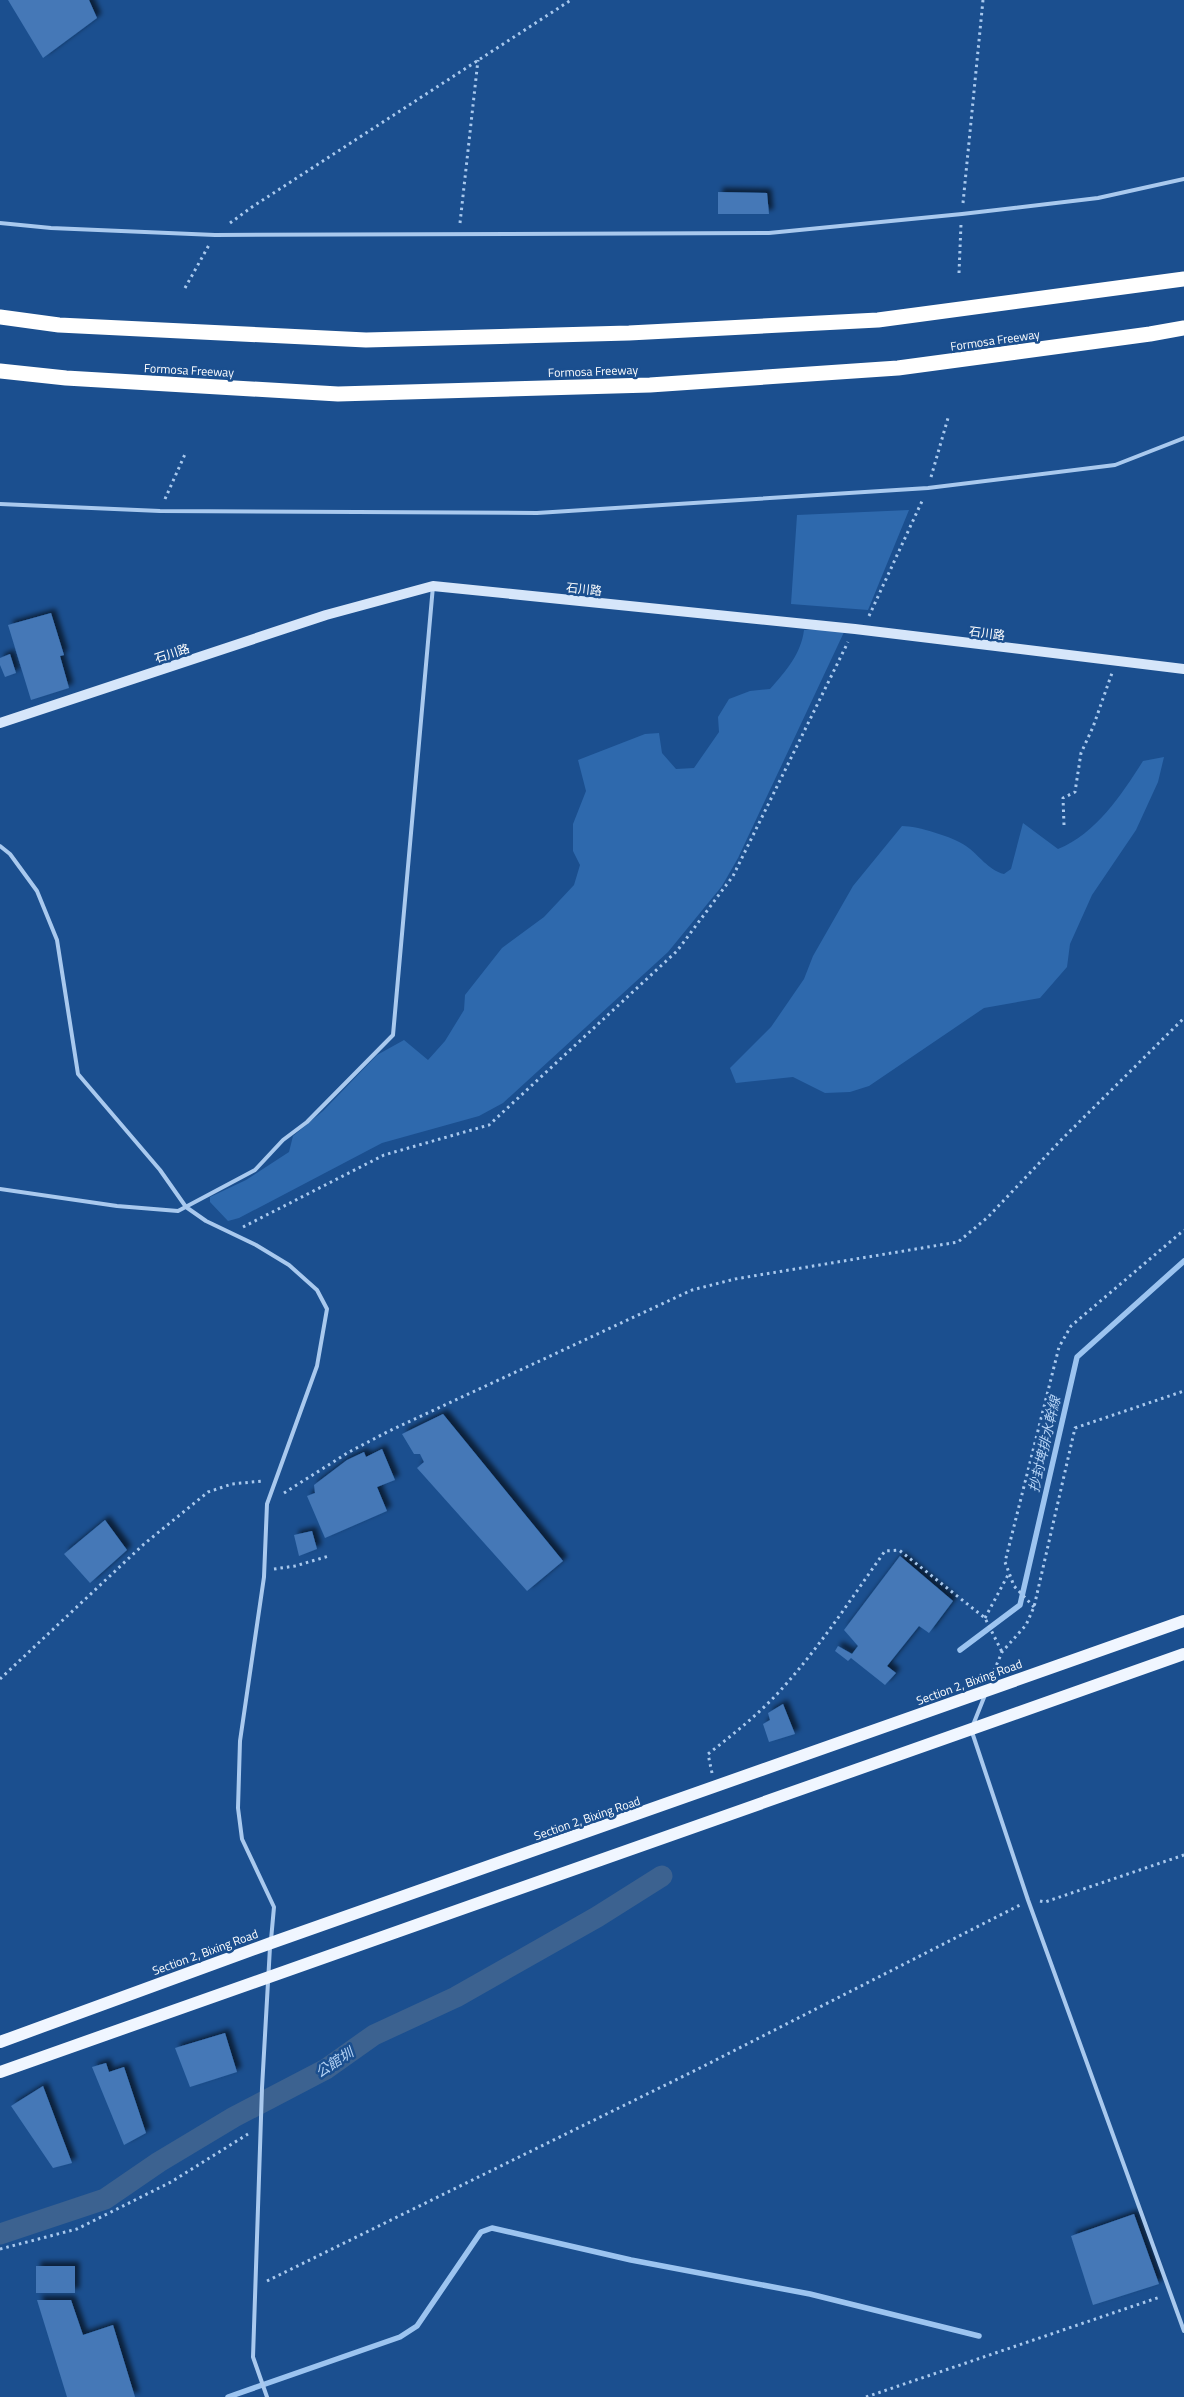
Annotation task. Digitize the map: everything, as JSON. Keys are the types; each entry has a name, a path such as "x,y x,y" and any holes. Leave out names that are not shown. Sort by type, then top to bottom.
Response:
{"highway":[{"path":"0,318 59,325 366,340 629,333 878,320 1184,279"},
{"name":"Formosa Freeway","path":"0,371 66,378 338,394 640,385 898,368 1184,328"}],"main road":[{"name":"Section 2, Bixing Road","path":"0,2042 271,1943 716,1788 1184,1621"},
{"path":"0,2072 1184,1654"}],"street":[{"name":"石川路","path":"0,723 326,615 433,586 855,629 1184,669"}],"lane":[{"path":"0,223 51,228 215,235 459,236 769,233 962,214 1098,198 1184,179"},
{"path":"0,504 160,511 537,513 928,488 1115,466 1184,438"},
{"path":"0,1189 116,1206 178,1210 186,1207 255,1170 284,1140 307,1122 393,1035 433,586"},
{"path":"0,846 10,854 37,891 57,940 78,1074 160,1170 186,1207 206,1221 256,1245 289,1266 317,1290 327,1309 317,1366 274,1480 267,1504 264,1570 240,1741 238,1808 242,1839 274,1907 262,2088 253,2357 267,2397"},
{"path":"987,1690 971,1730 1028,1900 1172,2293 1184,2331"}],"path":[{"path":"185,288 215,235 252,207 571,0"},
{"path":"959,273 962,214 983,0"},
{"path":"459,236 479,59"},
{"path":"231,1233 384,1155 489,1125 677,951 733,876 855,629 870,615 928,488 948,418"},
{"path":"160,511 186,452"},
{"path":"1064,825 1063,798 1075,792 1081,753 1093,727 1116,661"},
{"path":"267,1504 348,1452 692,1290 735,1279 958,1242 988,1217 1063,1138 1184,1018"},
{"path":"1034,1607 1025,1600 1014,1586 1008,1575 1006,1562 1009,1541 1059,1347 1071,1326 1184,1230"},
{"path":"987,1690 1002,1652 1026,1625 1034,1607 1074,1428 1184,1391"},
{"path":"0,1679 144,1544 208,1492 232,1484 274,1480"},
{"path":"716,1788 708,1754 750,1721 787,1683 826,1634 885,1551 899,1550 985,1618 1002,1652"},
{"path":"264,1570 294,1566 329,1556"},
{"path":"985,1618 1008,1575"},
{"path":"255,2287 700,2068 1028,1900 1045,1902 1184,1855"},
{"path":"0,2249 77,2229 171,2182 262,2125"},
{"path":"866,2397 1172,2293"}],"shaded area":[{"path":"909,510 868,610 791,604 797,515"},
{"path":"804,630 845,630 738,858 722,886 668,952 503,1103 479,1116 382,1143 239,1218 228,1221 210,1202 210,1197 246,1180 289,1152 293,1136 323,1111 377,1055 404,1040 428,1060 445,1041 464,1010 465,995 502,948 544,917 574,885 580,865 573,851 573,824 586,791 578,760 645,734 659,733 662,753 676,769 694,768 719,732 718,717 729,699 750,691 770,689 787,669 796,654 800,647"},
{"path":"1164,757 1158,782 1136,830 1092,895 1070,944 1067,967 1040,998 984,1008 869,1086 850,1092 825,1093 793,1077 736,1083 730,1068 771,1027 804,979 813,956 853,886 902,826 926,830 960,843 993,869 1004,874 1011,869 1023,823 1058,849 1084,834 1107,812 1143,761"}],"building":[{"path":"8,0 89,0 97,18 43,58"},
{"path":"718,192 767,193 769,214 718,214"},
{"path":"51,613 64,655 60,656 69,688 31,700 8,625"},
{"path":"10,654 16,673 5,677 0,665 0,658"},
{"path":"443,1414 563,1561 527,1591 417,1468 424,1462 420,1454 414,1454 402,1434"},
{"path":"382,1449 395,1480 377,1487 387,1511 325,1538 307,1496 315,1493 314,1485 347,1460 364,1452 366,1457"},
{"path":"105,1520 127,1550 90,1583 64,1554"},
{"path":"312,1531 317,1549 299,1556 294,1535"},
{"path":"900,1556 953,1601 929,1633 919,1626 887,1666 896,1673 885,1685 851,1658 848,1661 835,1651 838,1646 852,1654 858,1646 844,1630"},
{"path":"783,1704 795,1734 769,1742 763,1724 770,1720 768,1713"},
{"path":"225,2033 237,2072 190,2087 175,2048"},
{"path":"106,2063 109,2072 124,2067 146,2133 124,2145 92,2067"},
{"path":"43,2086 72,2163 53,2168 11,2106"},
{"path":"1134,2214 1159,2284 1093,2305 1071,2236"},
{"path":"36,2266 75,2266 75,2293 36,2293"},
{"path":"37,2300 71,2300 83,2335 113,2325 135,2397 67,2397"}],"waterway":[{"name":"抄封埤排水幹線","path":"960,1650 1020,1605 1077,1357 1184,1261"},
{"name":"公館圳","path":"0,2234 105,2199 159,2162 234,2117 326,2069 374,2035 456,1997 597,1917 662,1876"},
{"path":"228,2397 400,2337 417,2326 481,2232 492,2228 631,2260 810,2294 979,2336"}]}
